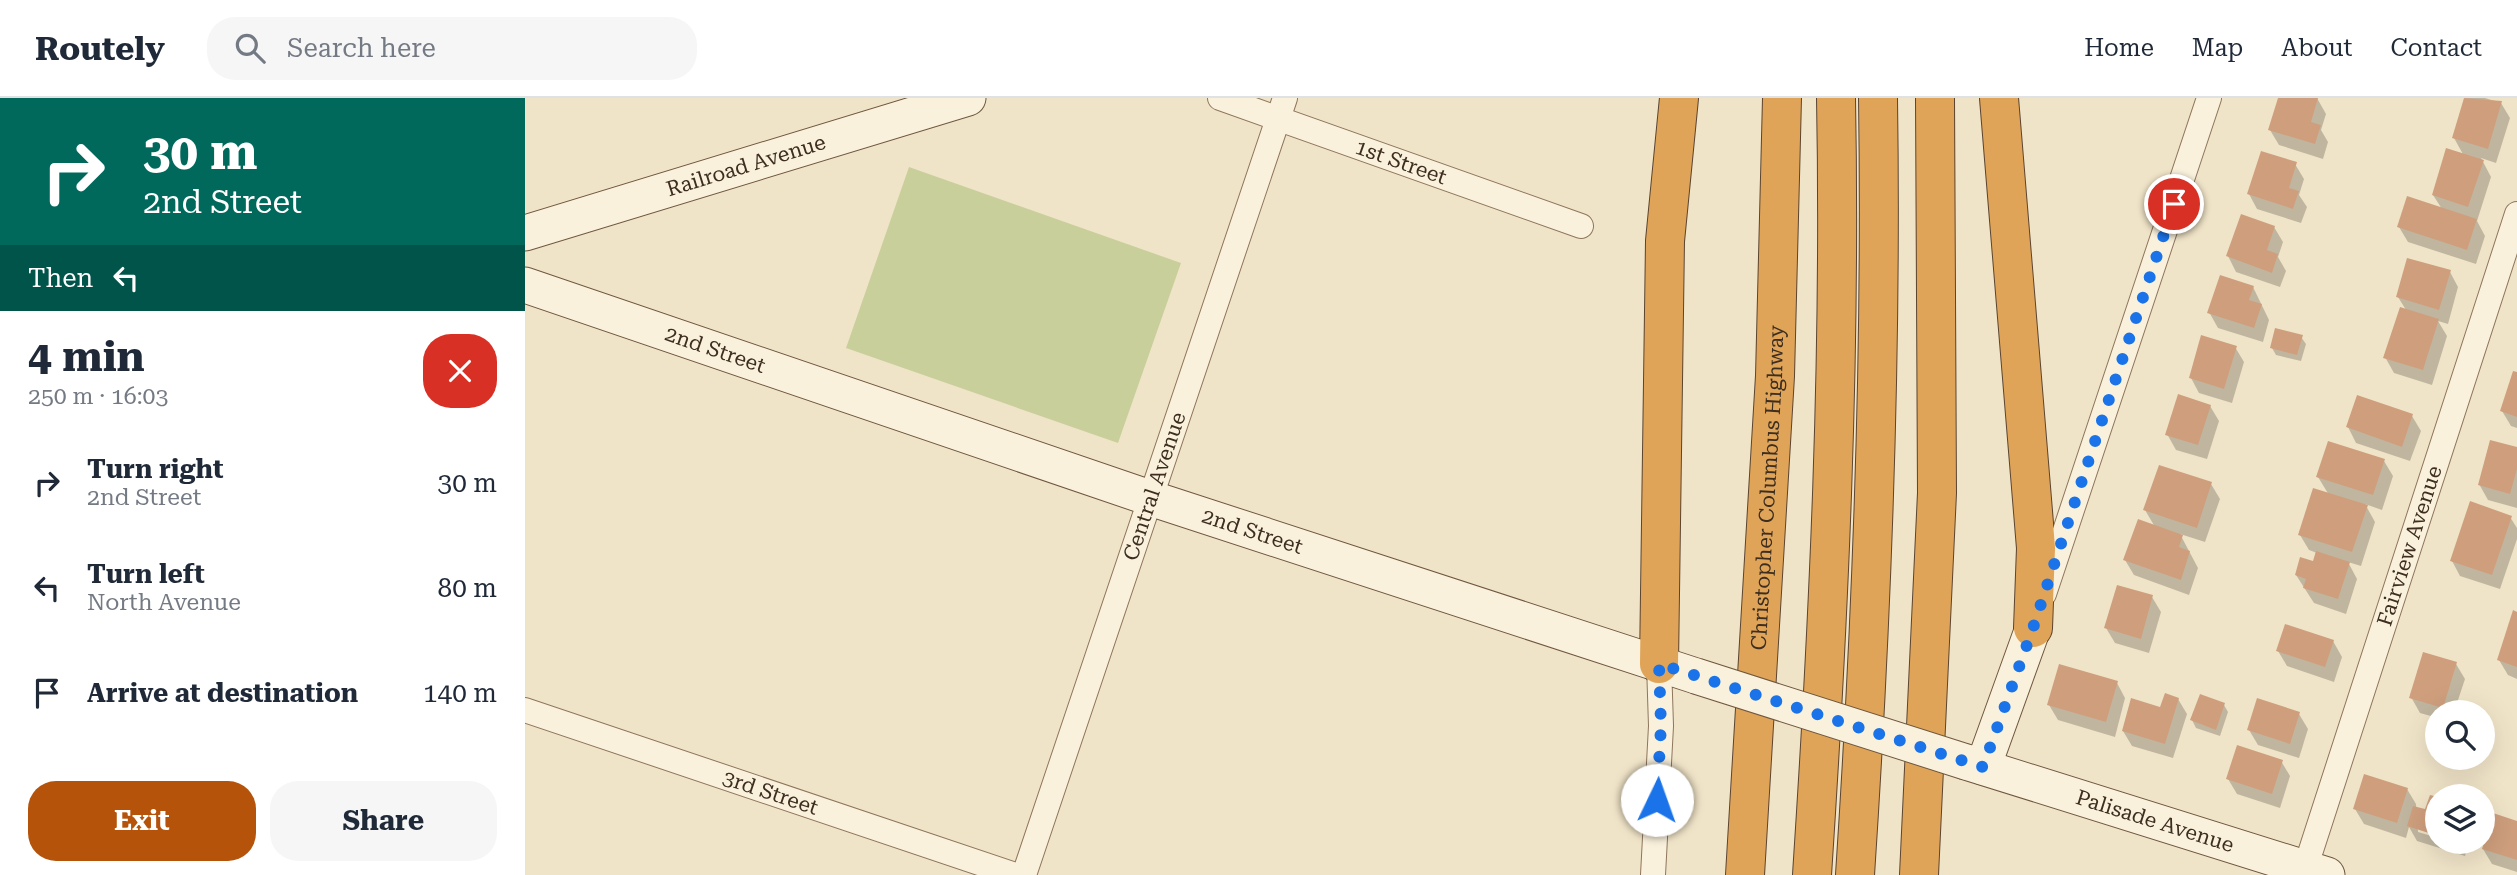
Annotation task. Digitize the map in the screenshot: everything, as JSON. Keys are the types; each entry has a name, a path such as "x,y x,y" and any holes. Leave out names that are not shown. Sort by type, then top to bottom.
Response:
{"highway":[{"path":"1659,664 1665,242 1679,98"},
{"name":"Christopher Columbus Highway","path":"1745,875 1775,376 1782,98"},
{"path":"1812,875 1825,674 1831,473 1836,98"},
{"path":"1855,875 1872,541 1878,326 1878,98"},
{"path":"1919,875 1937,493 1935,98"},
{"path":"1999,98 2036,548 2033,628"}],"main road":[{"name":"Railroad Avenue","path":"525,233 968,98"},
{"name":"2nd Street","path":"525,285 1150,498 1975,764"},
{"path":"1975,764 2033,628"},
{"name":"Palisade Avenue","path":"1975,764 2312,873"}],"street":[{"name":"1st Street","path":"1220,98 1282,109 1581,226"},
{"path":"2033,628 2209,98"},
{"name":"Central Avenue","path":"1024,875 1282,109"},
{"name":"Fairview Avenue","path":"2312,873 2517,214"},
{"path":"1653,875 1661,726 1659,664"},
{"name":"3rd Street","path":"525,710 1015,875"}],"green space":[{"path":"909,167 1181,263 1118,443 846,348"}],"building":[{"path":"2278,98 2318,98 2311,122 2321,125 2315,144 2268,130"},
{"path":"2464,98 2502,101 2488,149 2452,138"},
{"path":"2446,148 2484,160 2468,207 2432,195"},
{"path":"2261,151 2297,162 2289,188 2299,191 2293,209 2247,194"},
{"path":"2407,196 2477,219 2467,250 2397,227"},
{"path":"2241,214 2275,226 2267,250 2278,254 2272,273 2226,256"},
{"path":"2407,258 2451,270 2439,310 2396,297"},
{"path":"2220,275 2254,286 2249,300 2262,304 2254,328 2207,313"},
{"path":"2400,307 2439,319 2423,370 2383,358"},
{"path":"2275,328 2303,335 2297,355 2270,348"},
{"path":"2201,335 2237,346 2224,389 2189,378"},
{"path":"2513,371 2517,372 2517,417 2500,411"},
{"path":"2178,394 2211,405 2198,445 2165,435"},
{"path":"2357,395 2413,414 2402,447 2346,427"},
{"path":"2490,440 2517,447 2517,469 2510,494 2478,485"},
{"path":"2328,441 2385,459 2373,495 2316,477"},
{"path":"2159,465 2212,482 2197,528 2143,510"},
{"path":"2313,488 2368,505 2352,552 2298,535"},
{"path":"2470,501 2512,516 2492,575 2450,561"},
{"path":"2138,519 2183,535 2179,547 2190,551 2181,580 2123,560"},
{"path":"2316,551 2350,562 2338,599 2303,588 2306,579 2295,575 2300,557 2313,561"},
{"path":"2117,585 2153,595 2141,639 2104,628"},
{"path":"2513,610 2517,612 2517,667 2497,660"},
{"path":"2285,624 2334,640 2325,667 2276,651"},
{"path":"2423,652 2457,662 2445,700 2425,700 2425,703 2409,698"},
{"path":"2059,664 2118,681 2106,722 2047,705"},
{"path":"2165,693 2179,698 2165,744 2122,731 2131,698 2160,707"},
{"path":"2200,694 2225,703 2216,730 2190,720"},
{"path":"2257,698 2300,712 2290,744 2247,730"},
{"path":"2237,745 2283,760 2272,794 2226,779"},
{"path":"2364,774 2408,788 2397,823 2353,809"},
{"path":"2413,806 2425,809 2425,832 2407,826"},
{"path":"2495,814 2517,821 2517,860 2495,853"}],"route":[{"path":"1657,800 1661,726 1659,664 1983,767 2033,628 2174,204"}]}
